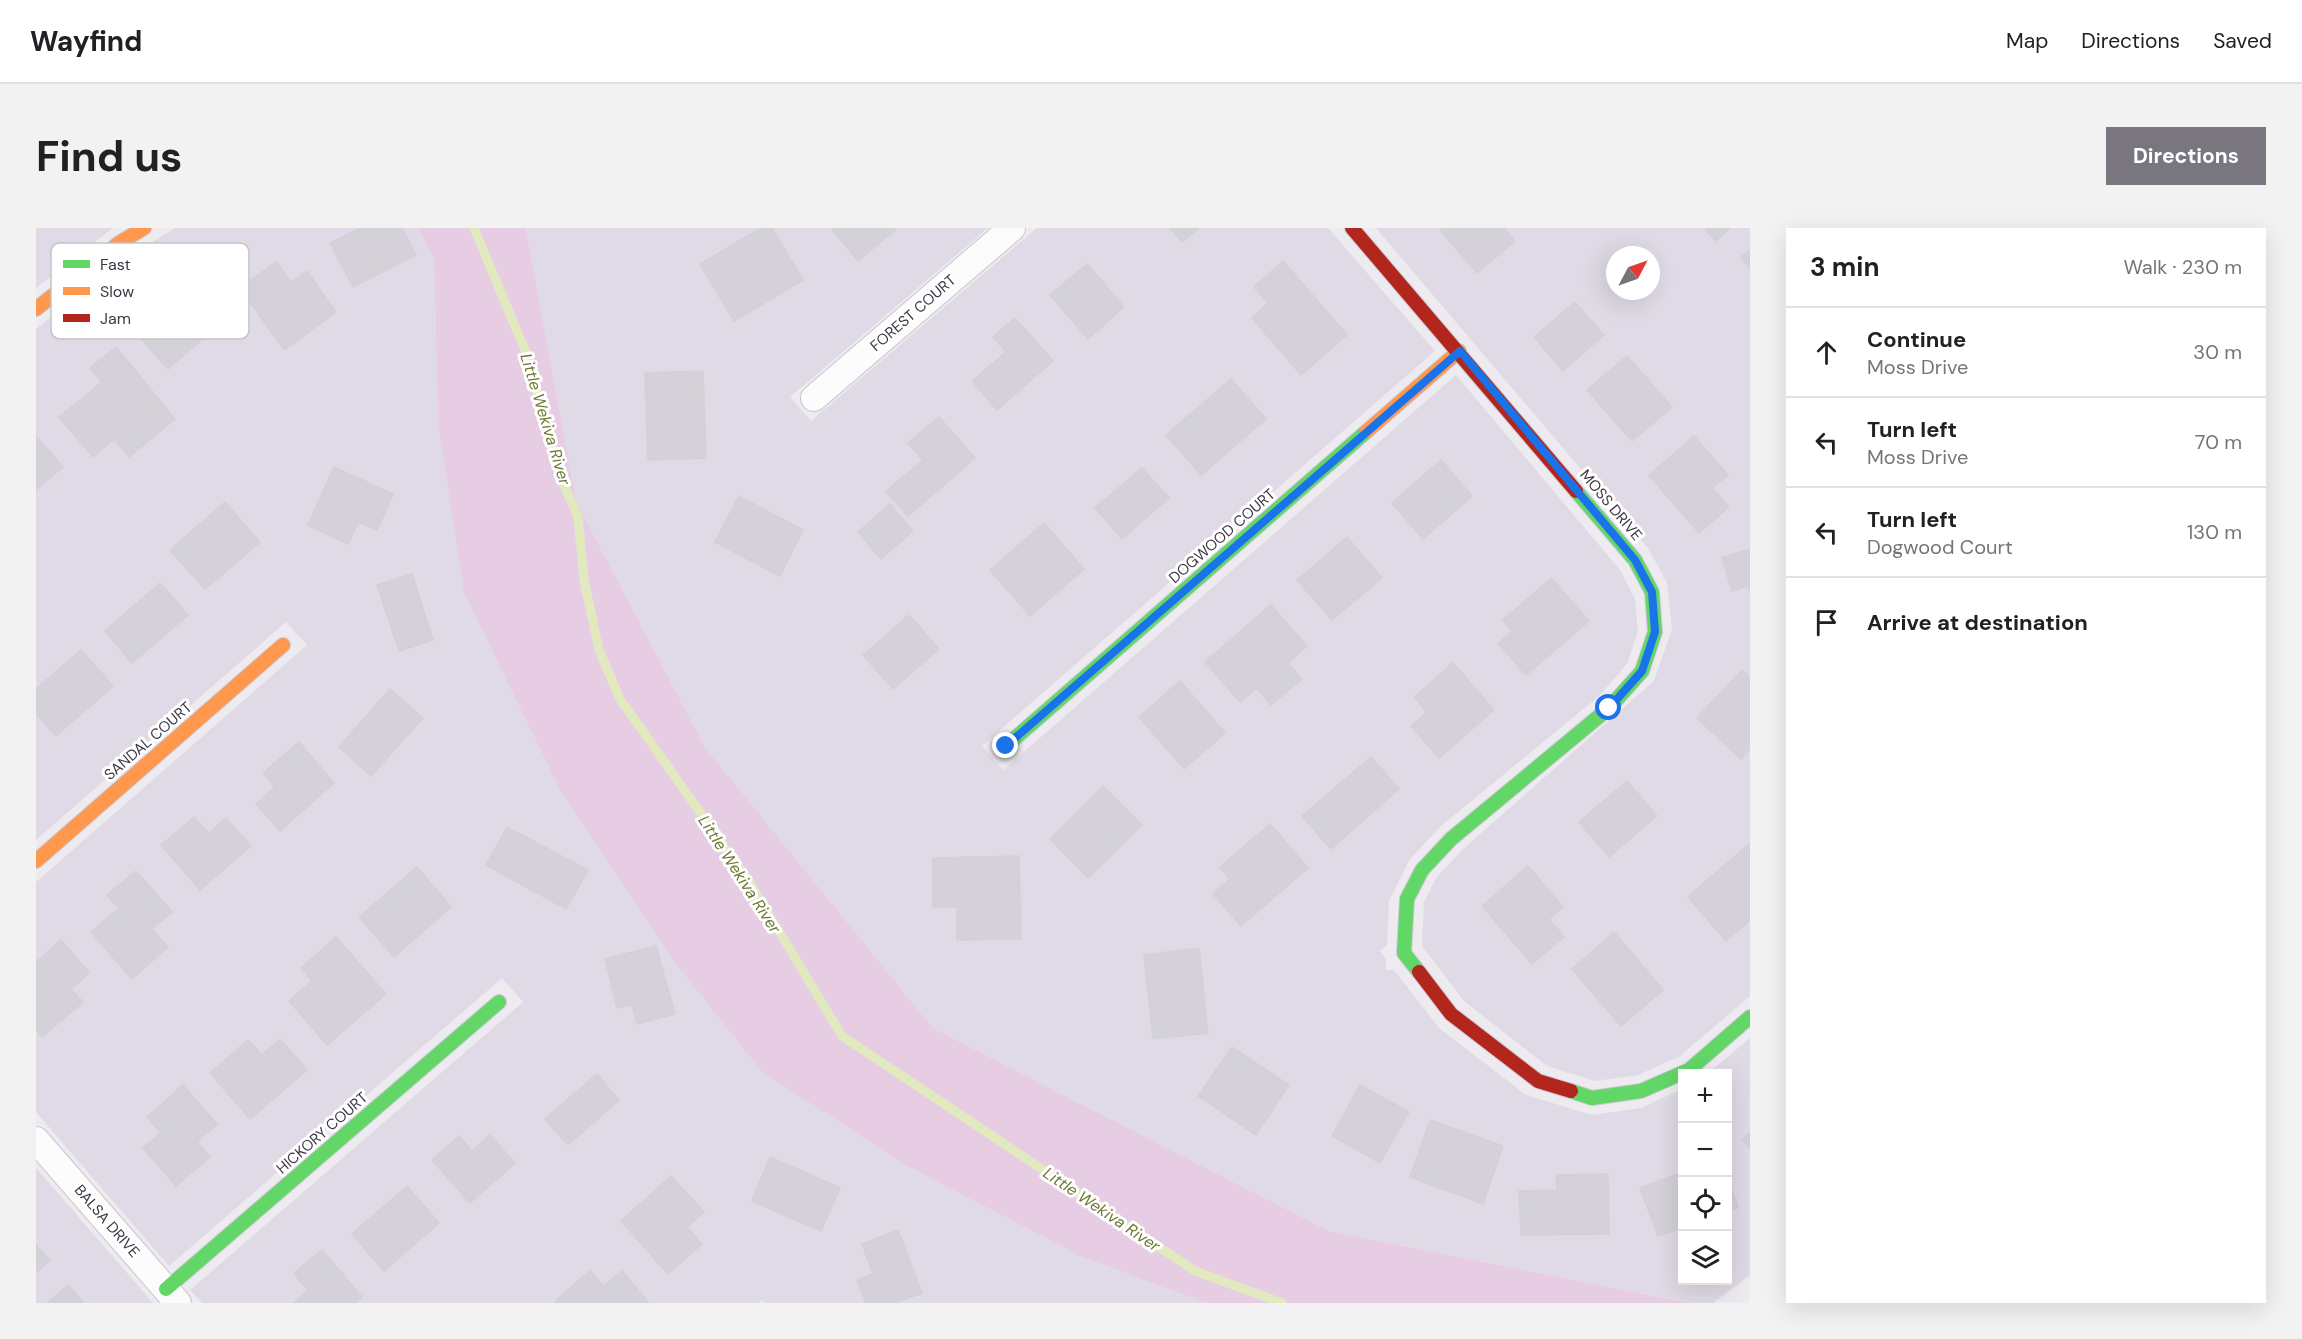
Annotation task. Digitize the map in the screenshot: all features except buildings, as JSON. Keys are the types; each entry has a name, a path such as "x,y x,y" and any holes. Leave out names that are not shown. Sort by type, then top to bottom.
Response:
{"street":[{"path":"119,243 144,228"},
{"name":"FOREST COURT","path":"814,398 1012,228"},
{"name":"MOSS DRIVE","path":"1352,228 1460,351 1635,560 1652,592 1655,632 1642,671 1609,708 1450,839 1422,870 1407,899 1404,952 1451,1014 1538,1081 1592,1098 1641,1091 1689,1070 1750,1017"},
{"path":"36,309 51,297"},
{"name":"DOGWOOD COURT","path":"1006,746 1460,351"},
{"name":"SANDAL COURT","path":"36,861 283,645"},
{"name":"HICKORY COURT","path":"172,1296 500,1002"},
{"name":"BALSA DRIVE","path":"36,1140 172,1296"}],"shaded area":[{"path":"36,228 113,228 94,243 51,243 51,276 36,288"},
{"path":"175,228 418,228 434,259 438,422 562,794 672,959 762,1072 905,1165 1080,1256 1205,1303 765,1303 762,1300 759,1303 202,1303 190,1290 523,1002 502,978 169,1266 36,1112 36,882 307,645 286,622 36,840 36,329 51,317 51,339 249,339 249,243 151,243"},
{"path":"418,228 526,228 576,501 705,747 933,1028 1329,1231 1688,1303 1205,1303 1080,1256 905,1165 762,1072 672,959 562,794 464,592 438,422 434,259"},
{"path":"526,228 988,228 790,397 811,421 1037,228 1328,228 1435,351 982,746 1003,770 1456,375 1620,570 1635,599 1638,632 1627,664 1598,697 1441,826 1410,859 1389,901 1387,945 1380,951 1386,959 1386,970 1394,970 1439,1028 1526,1095 1592,1115 1641,1108 1678,1091 1678,1285 1732,1285 1732,1069 1713,1069 1750,1038 1750,1275 1713,1303 1688,1303 1329,1231 933,1028 705,747 576,501"},
{"path":"1376,228 1750,228 1750,996 1680,1056 1638,1075 1595,1081 1547,1066 1464,1001 1422,946 1424,902 1436,878 1462,850 1654,681 1672,629 1667,583 1648,548"},
{"path":"36,1168 153,1303 36,1303"}],"waterway":[{"name":"Little Wekiva River","path":"474,228 527,355 559,474 578,517 584,580 599,650 620,699 750,883 842,1036 1195,1271 1282,1303"}],"traffic: fast":[{"path":"1006,746 1367,431"},
{"path":"1419,972 1404,953 1407,899 1422,870 1451,839 1609,708 1642,671 1655,632 1652,592 1635,560 1576,491"},
{"path":"166,1289 499,1002"},
{"path":"1571,1091 1592,1098 1641,1091 1689,1070 1750,1017"}],"traffic: slow":[{"path":"119,243 144,228"},
{"path":"36,309 51,297"},
{"path":"1367,431 1459,351"},
{"path":"36,861 283,645"}],"traffic: jam":[{"path":"1352,228 1576,491"},
{"path":"1419,972 1451,1014 1538,1081 1571,1091"}],"route":[{"path":"1006,746 1460,351 1635,560 1652,592 1655,632 1642,671 1609,708"}]}
